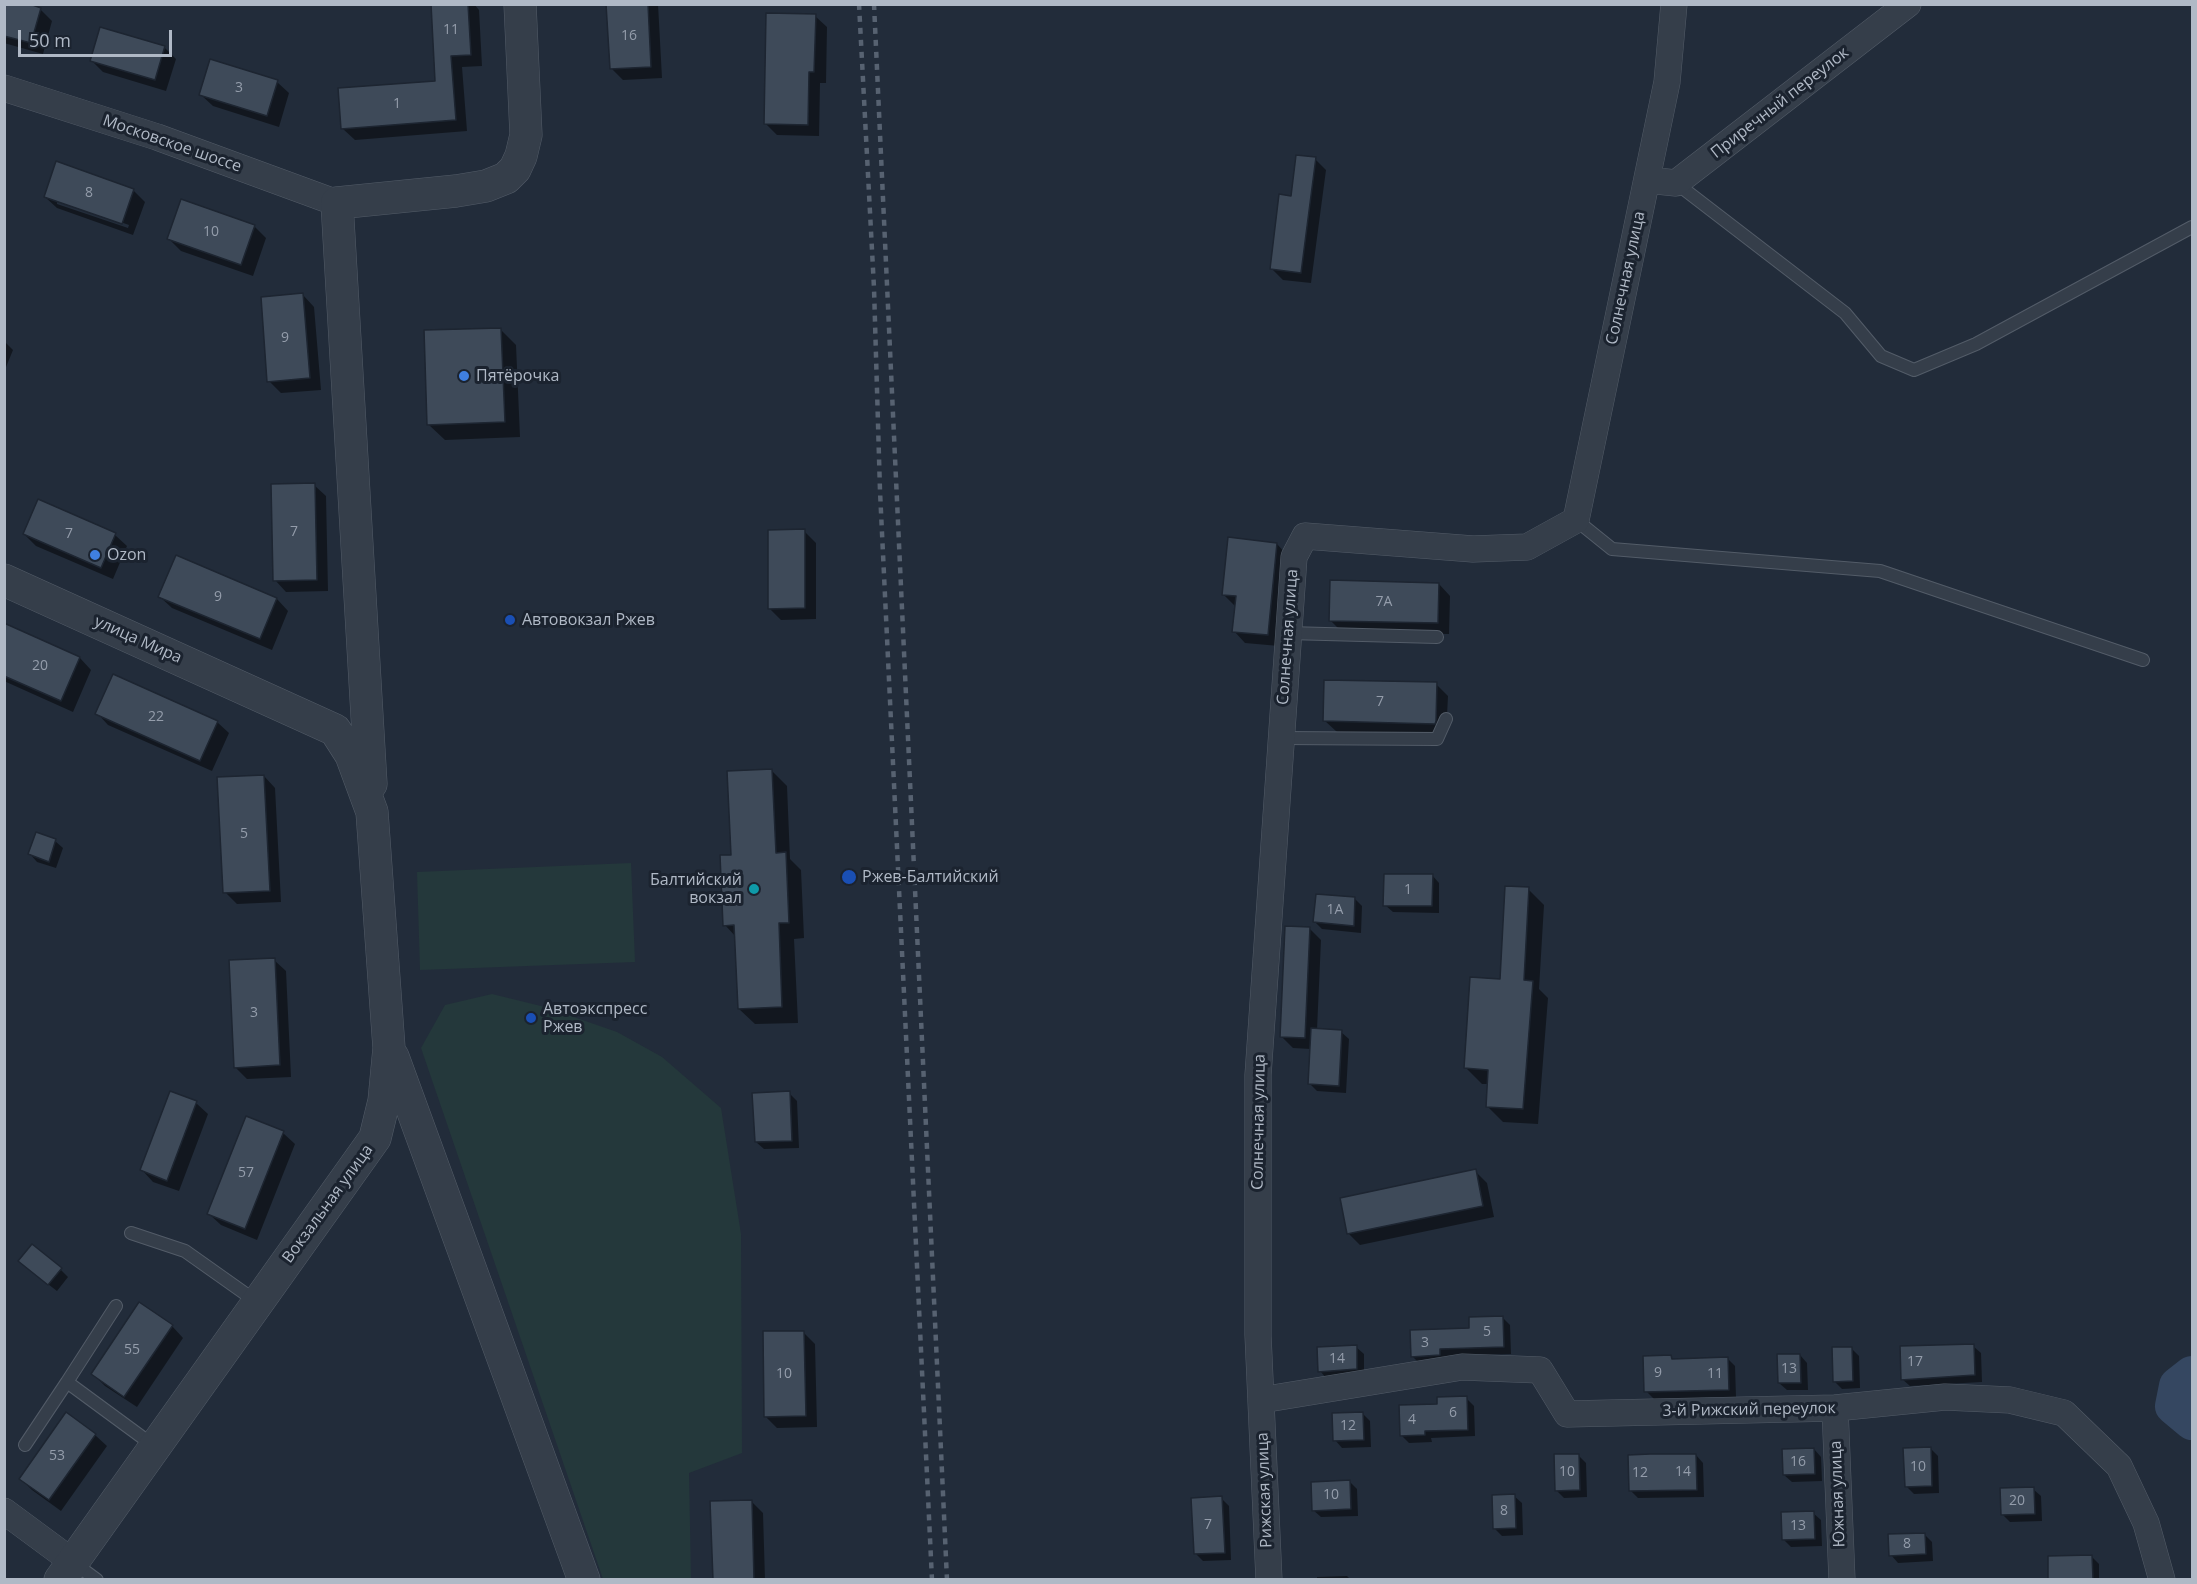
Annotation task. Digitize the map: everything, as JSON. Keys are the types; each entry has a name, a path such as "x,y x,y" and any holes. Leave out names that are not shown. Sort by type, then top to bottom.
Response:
{"street":[{"path":"372,812 338,203 486,186 506,178 515,170 521,156 525,135 520,4"},
{"name":"Солнечная улица","path":"1261,1400 1258,1335 1258,1074 1294,557 1305,536 1473,549 1527,547 1576,520 1667,82 1674,4"},
{"name":"Приречный переулок","path":"1676,183 1908,4"},
{"name":"Московское шоссе","path":"4,88 157,137 338,203"},
{"path":"1647,180 1676,183"},
{"name":"улица Мира","path":"4,580 271,701"},
{"path":"271,701 329,714 339,714 349,709 364,681"},
{"name":"Вокзальная улица","path":"77,1574 155,1447 375,1138 384,1101 389,1048 372,812 351,755 334,729 271,701"},
{"path":"389,1048 584,1580"},
{"name":"3-й Рижский переулок","path":"1261,1400 1462,1367 1540,1370 1567,1414 1835,1408 1945,1397 2010,1400 2064,1413 2119,1466 2146,1523 2162,1580"},
{"name":"Рижская улица","path":"1261,1400 1269,1580"},
{"name":"Южная улица","path":"1835,1408 1842,1580"},
{"path":"4,1511 77,1574"}],"lane":[{"path":"1676,183 1845,313 1881,356 1914,370 1976,344 2193,227"},
{"path":"1576,520 1612,549 1880,571 2143,660"},
{"path":"1288,633 1437,638"},
{"path":"1281,738 1437,739 1446,719"},
{"path":"131,1233 185,1251 258,1303"},
{"path":"25,1445 116,1306"},
{"path":"67,1382 155,1447"}],"green space":[{"path":"631,863 635,962 420,970 417,872"},
{"path":"492,994 545,1007 617,1032 662,1057 721,1108 741,1234 742,1453 689,1473 691,1579 603,1579 421,1048 445,1005"}],"building":[{"path":"4,4 30,4 41,8 31,43 4,36"},
{"path":"431,4 468,4 471,55 451,56 456,120 341,129 338,88 435,81"},
{"path":"606,4 648,4 651,67 610,69"},
{"path":"766,13 816,14 814,72 809,72 808,125 764,124"},
{"path":"100,27 165,46 155,80 90,61"},
{"path":"210,59 278,80 267,116 199,95"},
{"path":"1296,155 1316,157 1301,273 1270,269 1279,194 1291,196"},
{"path":"56,161 134,189 122,224 44,197"},
{"path":"181,199 255,225 241,265 167,239"},
{"path":"303,293 310,378 267,382 261,297"},
{"name":"Пятёрочка","path":"501,328 505,422 427,425 424,330"},
{"path":"315,483 317,580 273,581 271,484"},
{"path":"38,499 116,533 101,568 23,534"},
{"path":"805,529 805,608 768,609 768,530"},
{"path":"1228,537 1277,543 1268,635 1232,632 1236,596 1222,595"},
{"path":"176,555 277,598 260,639 158,597"},
{"path":"1330,580 1439,583 1438,623 1329,621"},
{"path":"4,623 80,657 61,701 4,676"},
{"path":"113,674 218,721 200,761 95,714"},
{"path":"1324,680 1437,682 1435,724 1323,721"},
{"name":"Балтийский вокзал","path":"772,769 776,853 786,852 789,923 779,923 782,1007 738,1009 734,925 723,926 720,855 731,855 727,771"},
{"path":"264,775 270,891 223,893 217,777"},
{"path":"36,832 56,839 49,862 28,854"},
{"path":"1384,874 1433,874 1432,906 1383,906"},
{"path":"1505,886 1529,887 1524,980 1533,981 1523,1109 1486,1107 1488,1070 1464,1068 1470,977 1500,979"},
{"path":"1316,894 1355,897 1354,926 1313,922"},
{"path":"1285,926 1310,927 1305,1038 1280,1037"},
{"path":"275,958 280,1065 234,1068 229,960"},
{"path":"1311,1028 1342,1030 1339,1086 1308,1084"},
{"path":"170,1091 197,1101 167,1181 140,1170"},
{"path":"790,1091 792,1141 755,1142 752,1093"},
{"path":"246,1116 284,1131 245,1229 207,1214"},
{"path":"1476,1169 1483,1206 1347,1234 1340,1198"},
{"path":"32,1244 62,1268 48,1285 18,1261"},
{"path":"139,1302 173,1325 124,1397 91,1374"},
{"path":"1503,1316 1504,1347 1440,1349 1440,1355 1411,1357 1410,1330 1469,1328 1469,1317"},
{"path":"763,1331 804,1331 806,1416 764,1417"},
{"path":"1974,1344 1975,1375 1901,1380 1900,1346"},
{"path":"1357,1345 1357,1369 1318,1372 1317,1347"},
{"path":"1832,1347 1852,1347 1853,1381 1833,1382"},
{"path":"1777,1354 1800,1354 1801,1383 1778,1383"},
{"path":"1671,1355 1672,1359 1728,1357 1729,1390 1644,1392 1643,1356"},
{"path":"1467,1396 1468,1430 1425,1431 1425,1435 1400,1436 1399,1405 1437,1404 1437,1397"},
{"path":"66,1412 96,1434 49,1500 19,1479"},
{"path":"1363,1412 1364,1440 1333,1441 1332,1413"},
{"path":"1931,1447 1932,1486 1905,1487 1903,1448"},
{"path":"1814,1448 1815,1474 1783,1475 1782,1449"},
{"path":"1554,1454 1579,1454 1580,1490 1555,1491"},
{"path":"1696,1454 1697,1490 1629,1491 1628,1455"},
{"path":"1350,1480 1351,1509 1312,1511 1311,1482"},
{"path":"2034,1487 2035,1514 2001,1515 2000,1488"},
{"path":"1515,1494 1516,1528 1493,1529 1492,1495"},
{"path":"1222,1496 1225,1553 1194,1554 1191,1498"},
{"path":"752,1500 754,1580 713,1580 710,1501"},
{"path":"1814,1511 1815,1539 1782,1540 1781,1512"},
{"path":"1925,1533 1926,1554 1889,1556 1888,1534"},
{"path":"2092,1555 2093,1579 2048,1580 2048,1556"}],"waterway":[{"path":"2192,1375 2178,1386 2174,1406 2192,1421"}],"railway":[{"path":"859,4 874,288 880,491 932,1580"},
{"path":"874,4 947,1580"}],"place":[{"name":"Пятёрочка","path":"464,376"},
{"name":"Ozon","path":"95,555"},
{"name":"Автовокзал Ржев","path":"510,620"},
{"name":"Ржев-Балтийский","path":"849,877"},
{"name":"Балтийский вокзал","path":"754,889"},
{"name":"Автоэкспресс Ржев","path":"531,1018"}]}
